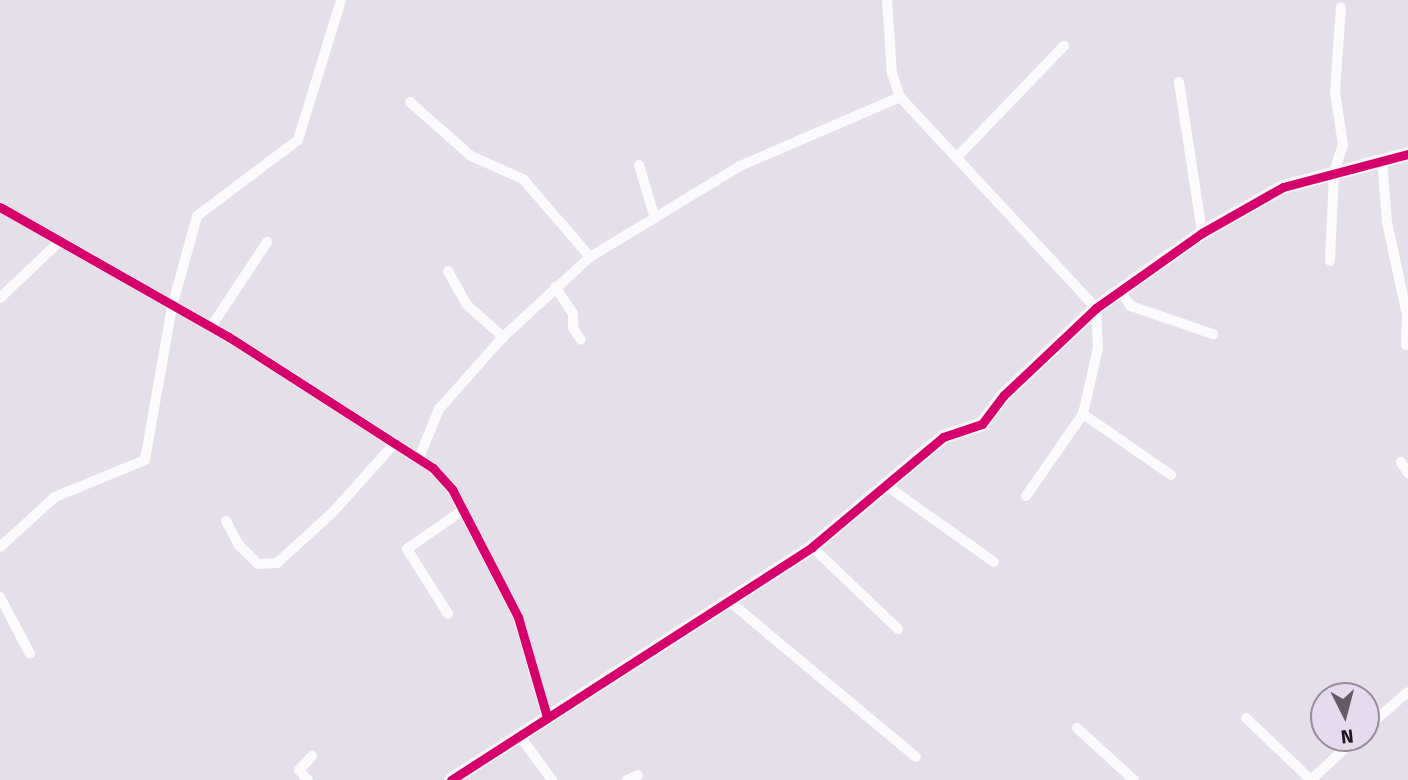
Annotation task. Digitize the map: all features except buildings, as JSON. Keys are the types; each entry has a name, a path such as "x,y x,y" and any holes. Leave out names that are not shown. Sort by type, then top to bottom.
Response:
{"street":[{"path":"0,547 55,497 145,460 172,307 197,216 304,131 315,73 341,0"},
{"path":"887,0 892,73 900,97 958,156 1097,308 1098,348 1083,414 1026,496"},
{"path":"1330,261 1334,172 1343,151 1335,92 1341,7"},
{"path":"958,156 1064,46"},
{"path":"1179,82 1202,233"},
{"path":"419,457 439,409 503,337 590,257 654,215 740,166 900,97"},
{"path":"410,102 471,156 523,179 590,257"},
{"path":"452,780 812,547 943,437 982,425 1004,395 1097,308 1202,233 1283,187 1408,154"},
{"path":"1382,159 1387,222 1407,315 1406,345"},
{"path":"639,165 654,215"},
{"path":"0,207 211,327 394,444 419,457 452,489 518,617 547,717"},
{"path":"0,298 59,242"},
{"path":"211,327 267,242"},
{"path":"449,271 466,304 503,337"},
{"path":"555,287 573,314 573,328 581,340"},
{"path":"1120,291 1131,306 1213,334"},
{"path":"1083,414 1171,475"},
{"path":"226,521 239,545 258,564 277,563 333,512 394,444"},
{"path":"1401,462 1408,474"},
{"path":"887,486 994,562"},
{"path":"448,614 407,549 463,510"},
{"path":"812,547 898,629"},
{"path":"0,597 30,654"},
{"path":"730,602 916,757"},
{"path":"1380,716 1408,692"},
{"path":"1246,718 1311,780 1341,752"},
{"path":"1077,728 1134,780"},
{"path":"519,735 552,780"},
{"path":"308,780 299,770 312,756"},
{"path":"627,780 638,775"}],"cycle path":[{"path":"451,780 812,547 943,437 982,424 1004,395 1096,308 1202,233 1283,187 1408,154"},
{"path":"0,207 229,337 433,468 452,489 518,617 547,717"}]}
